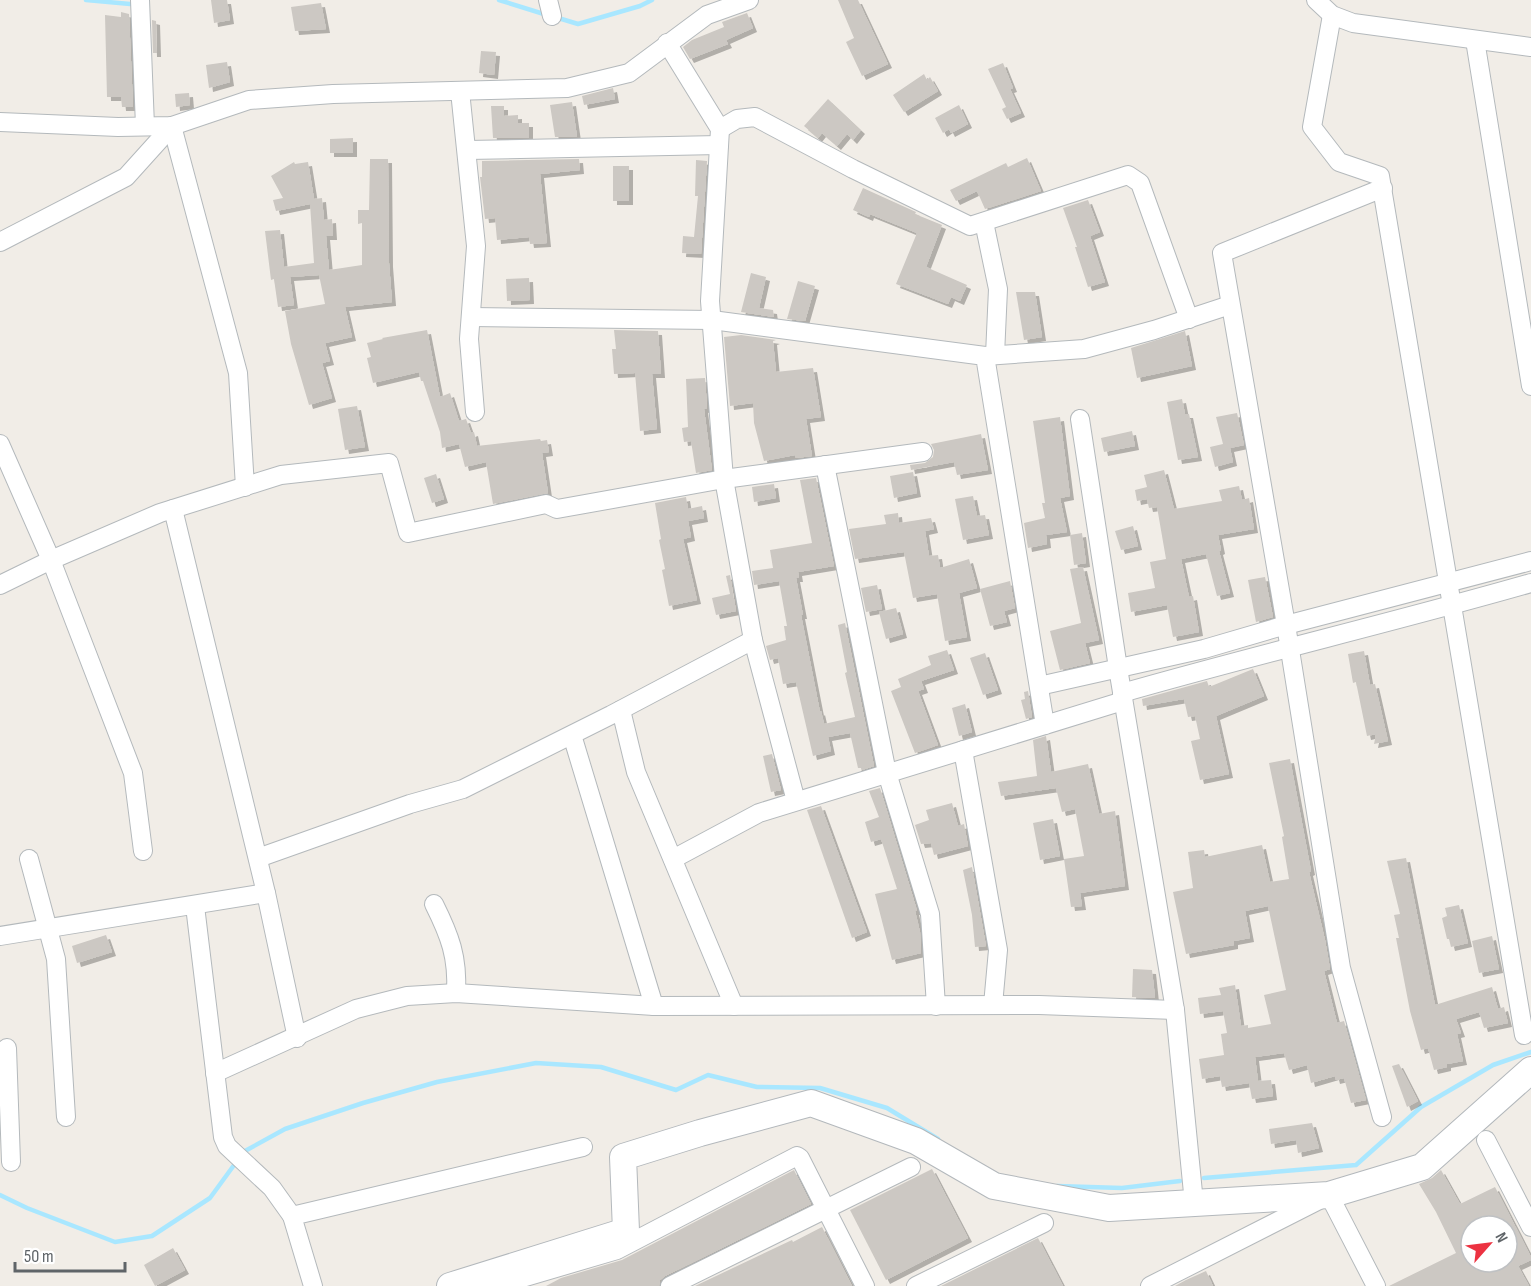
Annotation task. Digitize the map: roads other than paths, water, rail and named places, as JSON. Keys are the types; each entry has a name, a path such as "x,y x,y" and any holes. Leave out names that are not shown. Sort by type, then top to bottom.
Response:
{"street":[{"path":"140,0 145,126"},
{"path":"0,122 118,128 172,126 249,100 333,94 567,87 629,73 707,15 749,0"},
{"path":"1316,0 1332,15 1353,23 1531,47"},
{"path":"1332,15 1312,127 1339,162 1380,176 1383,188 1524,1035"},
{"path":"1476,40 1531,386"},
{"path":"667,44 719,137 710,301 724,479 753,640 796,801"},
{"path":"460,91 476,246 469,339 475,412"},
{"path":"467,150 719,137 737,119 755,117 853,169 970,226 1128,175 1140,183 1189,318"},
{"path":"0,242 126,177 172,126"},
{"path":"172,126 238,373 245,487"},
{"path":"1382,1117 1341,968 1286,625 1222,253 1383,188"},
{"path":"984,222 998,289 990,356 1045,725"},
{"path":"471,317 712,321 990,356 1084,349 1154,330 1230,305"},
{"path":"1080,419 1118,668 1175,1010 1194,1203"},
{"path":"0,444 51,560 133,773 143,851"},
{"path":"0,585 51,560 173,509 281,475 389,463 408,533 546,504 557,509 724,479 923,452"},
{"path":"825,465 887,773 930,914 936,1006"},
{"path":"173,509 258,858 297,1038"},
{"path":"1039,686 1204,649 1286,625 1531,561"},
{"path":"673,859 759,813 1045,725 1208,668 1289,649 1531,583"},
{"path":"258,858 411,804 464,789 753,640"},
{"path":"621,710 636,772 735,1006"},
{"path":"572,735 654,1006"},
{"path":"963,750 998,950 993,1005"},
{"path":"29,859 56,959 66,1118"},
{"path":"0,936 266,893"},
{"path":"434,904 453,947 457,970 456,993"},
{"path":"195,906 223,1137 226,1146 272,1188 292,1216 313,1286"},
{"path":"215,1074 356,1009 407,996 456,993 654,1006 993,1005 1175,1010"},
{"path":"8,1048 11,1162"},
{"path":"1150,1286 1329,1195 1422,1167 1531,1070"},
{"path":"450,1286 626,1231 623,1157 700,1132 811,1103 916,1141 994,1186 1109,1208 1329,1195"},
{"path":"1486,1140 1531,1227"},
{"path":"292,1216 583,1146"},
{"path":"495,1286 617,1250 796,1156 800,1158 865,1286"},
{"path":"670,1286 911,1167"},
{"path":"1329,1195 1376,1286"},
{"path":"916,1286 1044,1223"}],"waterway":[{"path":"86,0 130,4"},
{"path":"499,0 547,15"},
{"path":"555,17 578,24 640,6 652,0"},
{"path":"1204,1178 1356,1165 1421,1107 1493,1065 1531,1052"},
{"path":"242,1155 245,1151 285,1129 363,1103 437,1082 536,1063 601,1067 676,1090 708,1075 757,1087 820,1088 887,1108 938,1139"},
{"path":"0,1195 27,1208 115,1242 152,1236 210,1198 237,1161"},
{"path":"1057,1186 1122,1188 1180,1181"}]}
